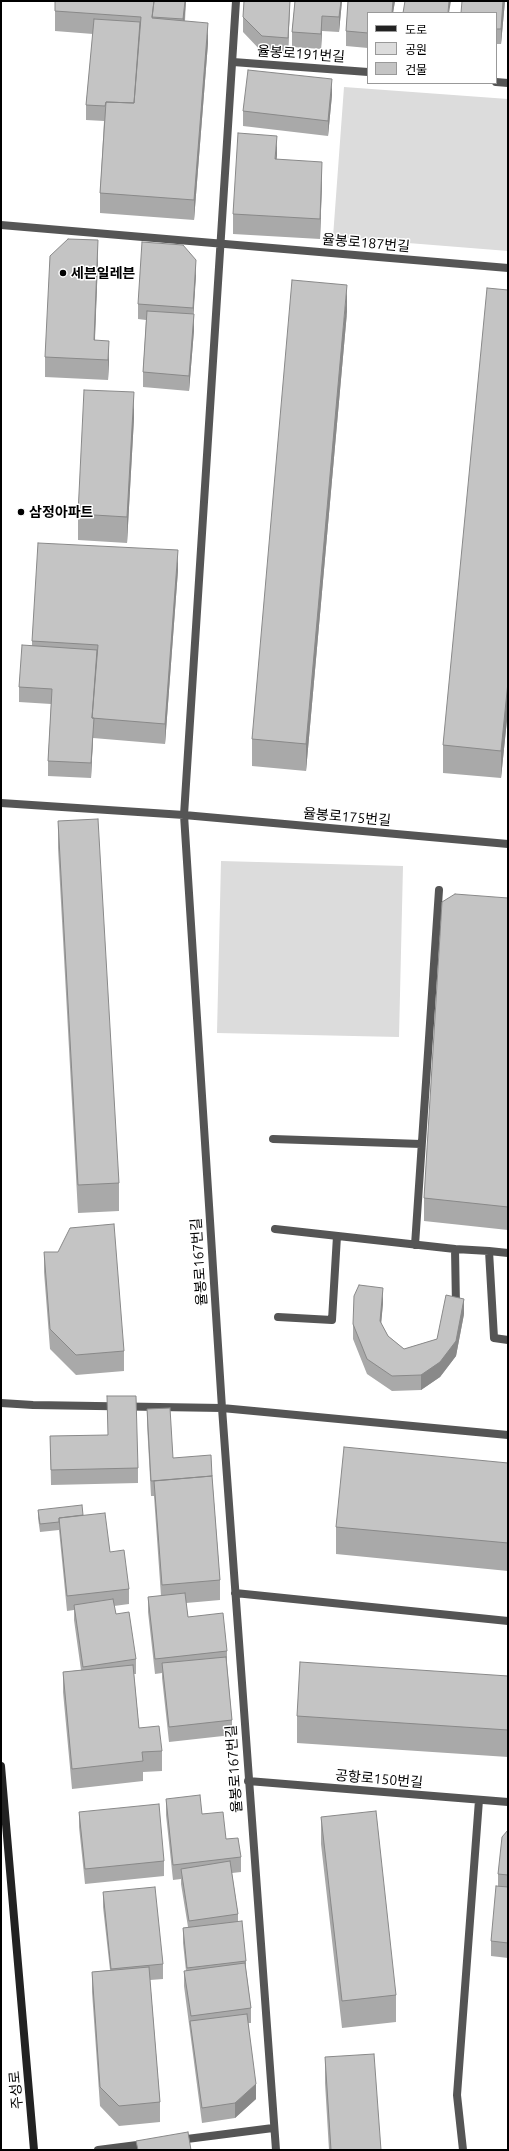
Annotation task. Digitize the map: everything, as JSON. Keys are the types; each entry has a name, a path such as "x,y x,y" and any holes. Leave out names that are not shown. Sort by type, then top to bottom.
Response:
{"street":[{"path":"184,815 236,1"},
{"name":"율봉로191번길","path":"233,62 367,72"},
{"path":"497,82 508,83"},
{"name":"율봉로187번길","path":"1,225 508,268"},
{"name":"율봉로175번길","path":"1,803 184,815 508,844"},
{"name":"율봉로167번길","path":"184,815 222,1408 273,2128 276,2150"},
{"path":"415,1245 439,890"},
{"path":"273,1139 421,1144"},
{"path":"275,1229 455,1249 508,1252"},
{"path":"278,1317 332,1320 337,1236"},
{"path":"455,1249 456,1307"},
{"path":"490,1252 494,1338 508,1340"},
{"path":"1,1403 33,1405 222,1408 508,1435"},
{"path":"235,1593 508,1621"},
{"name":"주성로","path":"1,1766 34,2150"},
{"name":"공항로150번길","path":"248,1781 508,1802"},
{"path":"462,2150 457,2095 479,1800"},
{"path":"172,2141 273,2128"},
{"path":"98,2150 157,2143"}],"green space":[{"path":"344,87 508,99 508,251 333,237"},
{"path":"221,861 403,866 399,1037 217,1033"}],"building":[{"path":"55,1 154,1 152,18 208,23 194,200 100,193 106,102 134,103 141,17 55,11"},
{"path":"154,1 185,1 183,19 152,17"},
{"path":"244,1 290,1 288,38 262,36 243,17"},
{"path":"295,1 341,1 339,17 322,16 321,34 292,32"},
{"path":"348,1 393,1 392,12 367,12 367,33 346,31"},
{"path":"405,1 449,1 448,12 403,12"},
{"path":"462,1 503,1 501,29 497,29 497,12 461,12"},
{"path":"94,19 140,22 134,103 106,102 105,106 86,105"},
{"path":"248,70 332,79 328,121 243,111"},
{"path":"238,133 277,136 275,159 322,162 320,219 233,214"},
{"path":"68,239 98,240 94,340 109,341 108,360 45,357 50,256"},
{"path":"142,242 183,245 196,260 193,308 138,304"},
{"path":"292,280 347,285 306,744 252,739"},
{"path":"487,288 508,290 508,682 501,751 443,745"},
{"path":"147,311 194,314 189,376 143,372"},
{"path":"84,390 134,392 127,517 78,514"},
{"path":"38,543 178,550 165,724 92,718 98,645 32,641"},
{"path":"22,645 97,650 92,718 94,718 91,763 48,761 52,689 19,687"},
{"path":"98,819 119,1183 78,1185 58,821"},
{"path":"455,894 508,898 508,1207 424,1198 442,902"},
{"path":"114,1224 124,1351 76,1355 50,1329 44,1252 58,1252 70,1228"},
{"path":"359,1285 383,1288 380,1321 388,1336 404,1349 437,1339 446,1295 464,1299 456,1341 440,1362 421,1375 392,1376 367,1359 353,1324 354,1296"},
{"path":"107,1396 136,1396 138,1468 51,1470 50,1436 108,1435"},
{"path":"170,1408 173,1458 211,1455 212,1476 151,1481 147,1409"},
{"path":"344,1447 508,1463 508,1543 336,1527"},
{"path":"212,1476 220,1580 162,1585 154,1481"},
{"path":"82,1505 83,1515 59,1518 59,1522 40,1524 38,1510"},
{"path":"105,1513 110,1552 124,1550 129,1589 67,1596 59,1518"},
{"path":"185,1593 188,1617 223,1613 227,1651 155,1659 148,1597"},
{"path":"113,1599 116,1614 129,1612 136,1659 83,1667 74,1605"},
{"path":"226,1657 232,1720 169,1727 162,1663"},
{"path":"300,1662 508,1676 508,1730 297,1716"},
{"path":"133,1665 139,1728 159,1726 162,1751 142,1752 143,1761 72,1769 63,1672"},
{"path":"200,1795 202,1814 223,1812 226,1839 238,1838 241,1857 173,1865 166,1799"},
{"path":"159,1804 164,1861 85,1869 79,1812"},
{"path":"376,1811 396,1995 342,2001 321,1817"},
{"path":"508,1830 508,1875 498,1874 502,1837"},
{"path":"230,1861 238,1914 189,1921 181,1869"},
{"path":"496,1886 508,1887 508,1943 491,1941"},
{"path":"155,1887 163,1964 111,1969 103,1892"},
{"path":"242,1921 246,1961 187,1968 183,1928"},
{"path":"245,1963 251,2008 191,2016 184,1971"},
{"path":"149,1967 160,2102 119,2106 100,2087 92,1972"},
{"path":"247,2014 256,2084 235,2103 202,2108 190,2021"},
{"path":"374,2054 381,2150 331,2150 325,2057"},
{"path":"188,2132 191,2150 138,2150 136,2141"}],"place":[{"name":"세븐일레븐","path":"63,273"},
{"name":"삼정아파트","path":"21,512"}]}
